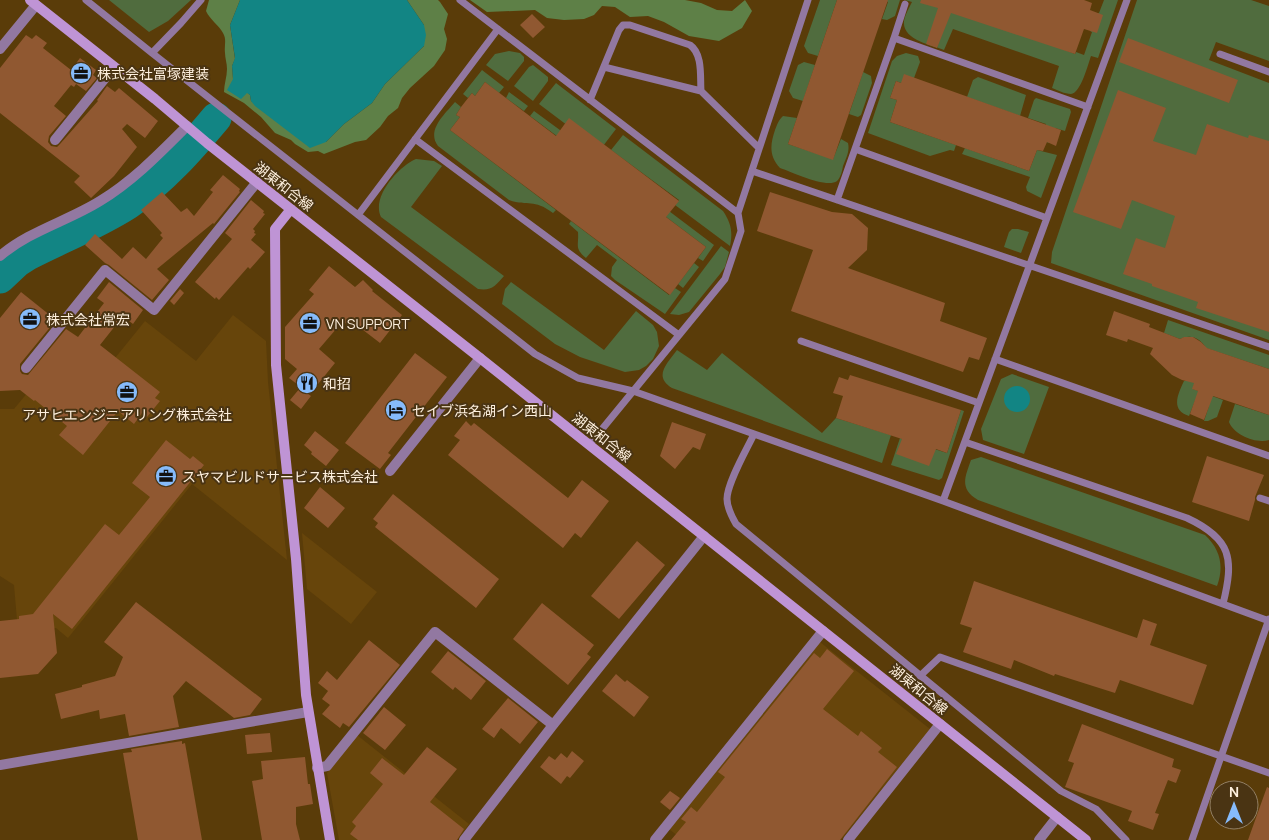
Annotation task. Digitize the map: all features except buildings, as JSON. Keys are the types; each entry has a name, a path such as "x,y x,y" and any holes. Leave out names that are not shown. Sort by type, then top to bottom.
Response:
{"main road":[{"name":"湖東和合線","path":"33,2 188,128 1086,840"},
{"path":"291,209 275,229 275,348 296,559 308,712 330,840"}],"street":[{"path":"0,49 33,2"},
{"path":"55,140 114,67"},
{"path":"0,256 20,241 75,215 118,190 188,128"},
{"path":"26,368 105,270 154,310 256,182"},
{"path":"390,471 480,358"},
{"path":"464,840 704,536"},
{"path":"655,840 823,631"},
{"path":"317,768 327,766 435,632 553,725"},
{"path":"0,765 308,712"},
{"path":"848,840 940,724"},
{"path":"1039,840 1057,817"}],"lane":[{"path":"86,0 535,354 578,378 633,391 943,501 1269,620 1192,840"},
{"path":"152,53 201,0"},
{"path":"460,0 738,213"},
{"path":"590,445 725,279 741,231 738,213 808,0"},
{"path":"943,501 1128,0"},
{"path":"837,200 905,4"},
{"path":"590,100 619,30 623,25 630,25 695,48 699,56 701,91"},
{"path":"358,215 498,29"},
{"path":"894,38 1088,107"},
{"path":"1220,54 1269,72"},
{"path":"604,67 701,91 759,148"},
{"path":"415,139 679,335"},
{"path":"855,149 1047,218"},
{"path":"752,170 1029,266 1269,346"},
{"path":"801,341 979,404"},
{"path":"995,359 1269,456"},
{"path":"754,434 730,484 727,498 736,524 1062,791 1096,809 1126,840"},
{"path":"964,442 1202,525 1215,534 1223,545 1228,561 1228,583 1223,604"},
{"path":"1260,498 1269,501"},
{"path":"920,676 940,657 1269,773"}],"shaded area":[{"path":"233,315 266,341 268,382 287,560 192,484 68,638 56,628 18,632 14,585 0,576 0,409 14,409 33,386 69,415 145,321 196,361"},
{"path":"302,533 377,592 351,624 307,589"},
{"path":"820,642 930,729 841,840 683,840 669,829"},
{"path":"357,735 469,824 457,840 339,840 327,773"}],"green space":[{"path":"109,0 191,0 168,21 149,32"},
{"path":"209,0 240,0 230,25 235,59 232,66 233,79 250,95 251,101 326,142 344,124 372,103 385,84 424,46 424,25 407,0 438,0 440,2 448,14 444,29 447,39 445,50 434,66 410,88 402,98 398,108 366,140 355,142 324,154 318,151 308,152 291,140 275,133 261,117 244,103 224,92 227,69 225,38 206,11"},
{"path":"470,0 685,0 701,3 717,10 732,11 745,0 752,11 742,28 719,41 689,36 664,22 648,16 630,17 615,7 602,6 594,15 584,19 564,20 547,18 535,10 487,12"},
{"path":"820,0 837,0 818,56 808,53 804,46"},
{"path":"884,0 900,0 895,16 887,20 882,19 888,2"},
{"path":"905,0 941,0 1075,54 1076,52 1084,55 1092,32 1090,31 1104,0 1118,0 1098,58 1091,56 1081,84 1071,94 1052,88 1059,66 953,29 944,50 918,41 908,33 905,27 904,21 912,2"},
{"path":"1137,0 1251,0 1269,6 1269,61 1216,42 1209,60 1269,83 1269,340 1051,263 1052,252"},
{"path":"509,51 520,53 524,57 524,61 508,81 486,65 495,54"},
{"path":"906,53 918,56 920,62 914,78 901,83 896,81 890,98 897,100 890,122 956,145 954,151 950,150 930,156 868,133 892,61 897,56"},
{"path":"804,62 815,65 803,101 793,98 789,91 798,65"},
{"path":"533,65 548,77 548,81 533,101 514,86 529,67"},
{"path":"482,70 504,87 499,93 485,82 475,96 472,93 468,98 463,94"},
{"path":"863,72 871,76 872,83 861,115 858,117 849,114"},
{"path":"978,77 1026,95 1020,116 967,97 973,80"},
{"path":"556,83 616,129 600,150 539,104"},
{"path":"509,92 528,106 524,111 506,98"},
{"path":"1036,98 1070,109 1071,112 1065,131 1055,128 1050,143 1046,142 1043,134 1046,124 1028,118"},
{"path":"455,102 461,107 456,115 460,117 450,130 556,210 553,213 536,204 509,200 438,146 434,134 435,128"},
{"path":"534,111 594,155 589,160 530,116"},
{"path":"783,116 797,118 788,144 833,159 841,139 848,143 847,154 837,181 826,183 818,181 780,168 776,164 772,155 771,145 776,126"},
{"path":"623,135 723,211 731,228 730,246 675,205 679,200 611,150"},
{"path":"965,148 1029,171 1037,150 1057,155 1041,198 1027,191 1026,187 1030,177 962,154"},
{"path":"416,159 434,161 442,166 411,207 504,276 493,287 478,289 381,217 379,209 380,200 388,183 402,168"},
{"path":"604,162 714,245 703,261 698,258 706,247 601,168"},
{"path":"571,221 669,295 675,288 681,292 665,314 611,276 612,267 617,260 597,245 586,258 582,255 578,246 578,232 569,224"},
{"path":"1012,229 1029,232 1021,253 1004,247 1009,232"},
{"path":"721,246 729,252 725,267 720,274 689,312 679,315 670,314"},
{"path":"694,263 699,267 683,288 678,284"},
{"path":"511,282 604,350 636,311 653,325 657,332 659,346 653,359 639,370 625,372 580,357 555,344 502,304 505,289"},
{"path":"1168,320 1269,355 1269,369 1206,348 1195,338 1180,339 1164,333"},
{"path":"677,350 707,370 722,353 822,433 836,418 891,435 882,463 672,388 663,379 663,374 666,365"},
{"path":"1012,374 1049,387 1024,454 983,440 981,429 1001,379"},
{"path":"1195,380 1193,389 1223,400 1217,417 1204,421 1209,406 1195,401 1189,416 1179,410 1177,401 1184,381"},
{"path":"1235,404 1269,415 1269,440 1258,441 1246,437 1232,427 1229,422"},
{"path":"961,410 964,411 942,478 939,480 891,465 900,438 947,453"},
{"path":"981,457 1205,535 1215,547 1220,559 1217,586 978,500 968,492 965,482 971,460"}],"water":[{"path":"240,0 407,0 424,25 426,35 424,46 385,84 372,103 344,124 326,142 310,148 255,106 251,101 250,95 247,93 241,99 227,90 233,79 232,66 235,58 230,25"},
{"path":"1017,386 1026,390 1030,399 1026,408 1017,412 1008,408 1004,399 1008,390"}],"waterway":[{"path":"0,278 17,262 28,255 104,218 128,204 175,164 216,118"}],"place":[{"name":"株式会社富塚建装","path":"81,73"},
{"name":"株式会社常宏","path":"30,319"},
{"name":"VN SUPPORT","path":"310,323"},
{"name":"和招","path":"307,383"},
{"name":"アサヒエンジニアリング株式会社","path":"127,392"},
{"name":"セイブ浜名湖イン西山","path":"396,410"},
{"name":"スヤマビルドサービス株式会社","path":"166,476"}]}
